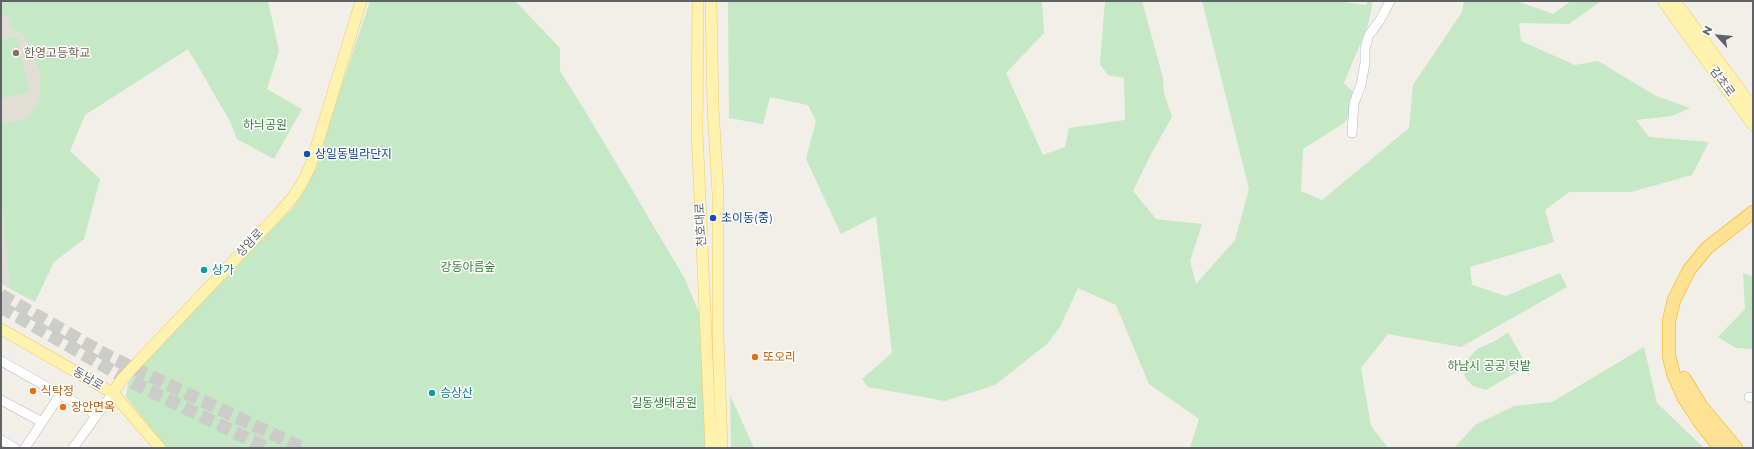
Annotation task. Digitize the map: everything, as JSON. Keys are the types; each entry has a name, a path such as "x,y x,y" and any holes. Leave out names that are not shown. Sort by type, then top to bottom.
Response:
{"highway":[{"path":"1720,448 1701,424 1684,398 1674,376 1669,356 1669,321 1674,300 1689,270 1707,248 1753,212"},
{"path":"1736,448 1691,391 1678,363 1675,334 1679,304 1688,279 1705,256 1719,243 1753,218"},
{"path":"1684,398 1729,448"},
{"path":"1715,423 1742,448"}],"main road":[{"name":"상암로","path":"113,393 122,379 281,211 302,183 310,167 361,1"},
{"name":"천호대로","path":"698,1 696,131 711,448"},
{"name":"천호대로","path":"711,1 713,107 718,192 718,332 722,448"},
{"name":"감초로","path":"1664,1 1753,108"},
{"name":"감초로","path":"1675,1 1753,125"},
{"name":"동남로","path":"1,329 113,393 160,448"}],"street":[{"path":"1352,133 1354,103 1361,85 1365,63 1365,48 1369,35 1380,20 1390,1"},
{"path":"1,361 97,415"},
{"name":"상암로","path":"73,448 113,393"},
{"path":"25,448 60,395"},
{"path":"1,400 42,422"},
{"path":"1,440 16,448"}],"shaded area":[{"name":"한영고등학교","path":"1,14 7,17 13,31 23,34 40,72 39,101 27,119 1,124"},
{"path":"1,195 10,289 1,284"}],"green space":[{"name":"하늬공원","path":"1,1 268,1 279,51 267,89 302,109 274,159 237,139 231,123 188,49 85,115 70,151 100,179 84,239 54,262 35,302 10,289 1,195 1,124 27,119 39,101 40,72 23,34 13,31 7,17 1,14"},
{"name":"강동아름숲","path":"370,1 515,1 560,48 560,71 685,279 709,337 711,448 167,448 126,397 128,383 143,362 189,312 294,207 310,179"},
{"path":"728,1 1042,1 1044,33 1006,73 1043,155 1065,147 1069,128 1125,120 1124,78 1108,75 1100,64 1105,1 1142,1 1163,78 1164,93 1172,117 1151,154 1133,191 1156,219 1202,224 1190,261 1196,284 1235,240 1249,189 1202,1 1337,1 1366,5 1368,1 1373,1 1368,25 1344,83 1361,100 1344,123 1303,149 1301,191 1322,200 1409,128 1413,85 1462,12 1464,1 1517,1 1553,14 1571,1 1601,1 1569,24 1519,23 1521,41 1575,65 1598,61 1656,96 1690,108 1672,116 1636,120 1649,137 1709,142 1692,175 1631,192 1569,192 1545,210 1554,242 1470,267 1472,285 1506,296 1560,273 1567,287 1461,347 1388,334 1361,368 1371,426 1388,448 1190,448 1199,419 1149,384 1116,305 1078,288 1060,327 1047,344 995,385 945,401 868,387 862,379 892,353 876,216 841,234 806,159 816,121 808,105 770,97 763,124 729,118"},
{"path":"17,37 29,92 1,98 1,40"},
{"path":"1743,273 1753,277 1753,349 1736,348 1718,337 1745,309"},
{"name":"하남시 공공 텃밭","path":"1508,332 1527,366 1486,390 1473,386 1466,379 1464,372 1468,359 1477,349 1497,340"},
{"path":"1644,347 1657,403 1704,448 1454,448 1475,425 1514,406 1552,402"},
{"path":"730,395 754,448 731,448"}],"tunnel":[{"path":"1,295 108,356 302,448"},
{"path":"1,307 134,383 267,448"}],"place":[{"name":"한영고등학교","path":"16,53"},
{"name":"상일동빌라단지","path":"307,154"},
{"name":"초이동(중)","path":"713,218"},
{"name":"상가","path":"204,270"},
{"name":"또오리","path":"755,357"},
{"name":"식탁정","path":"33,391"},
{"name":"승상산","path":"432,393"},
{"name":"장안면옥","path":"63,407"}],"park label":[{"name":"길동생태공원","path":"664,403"}]}
